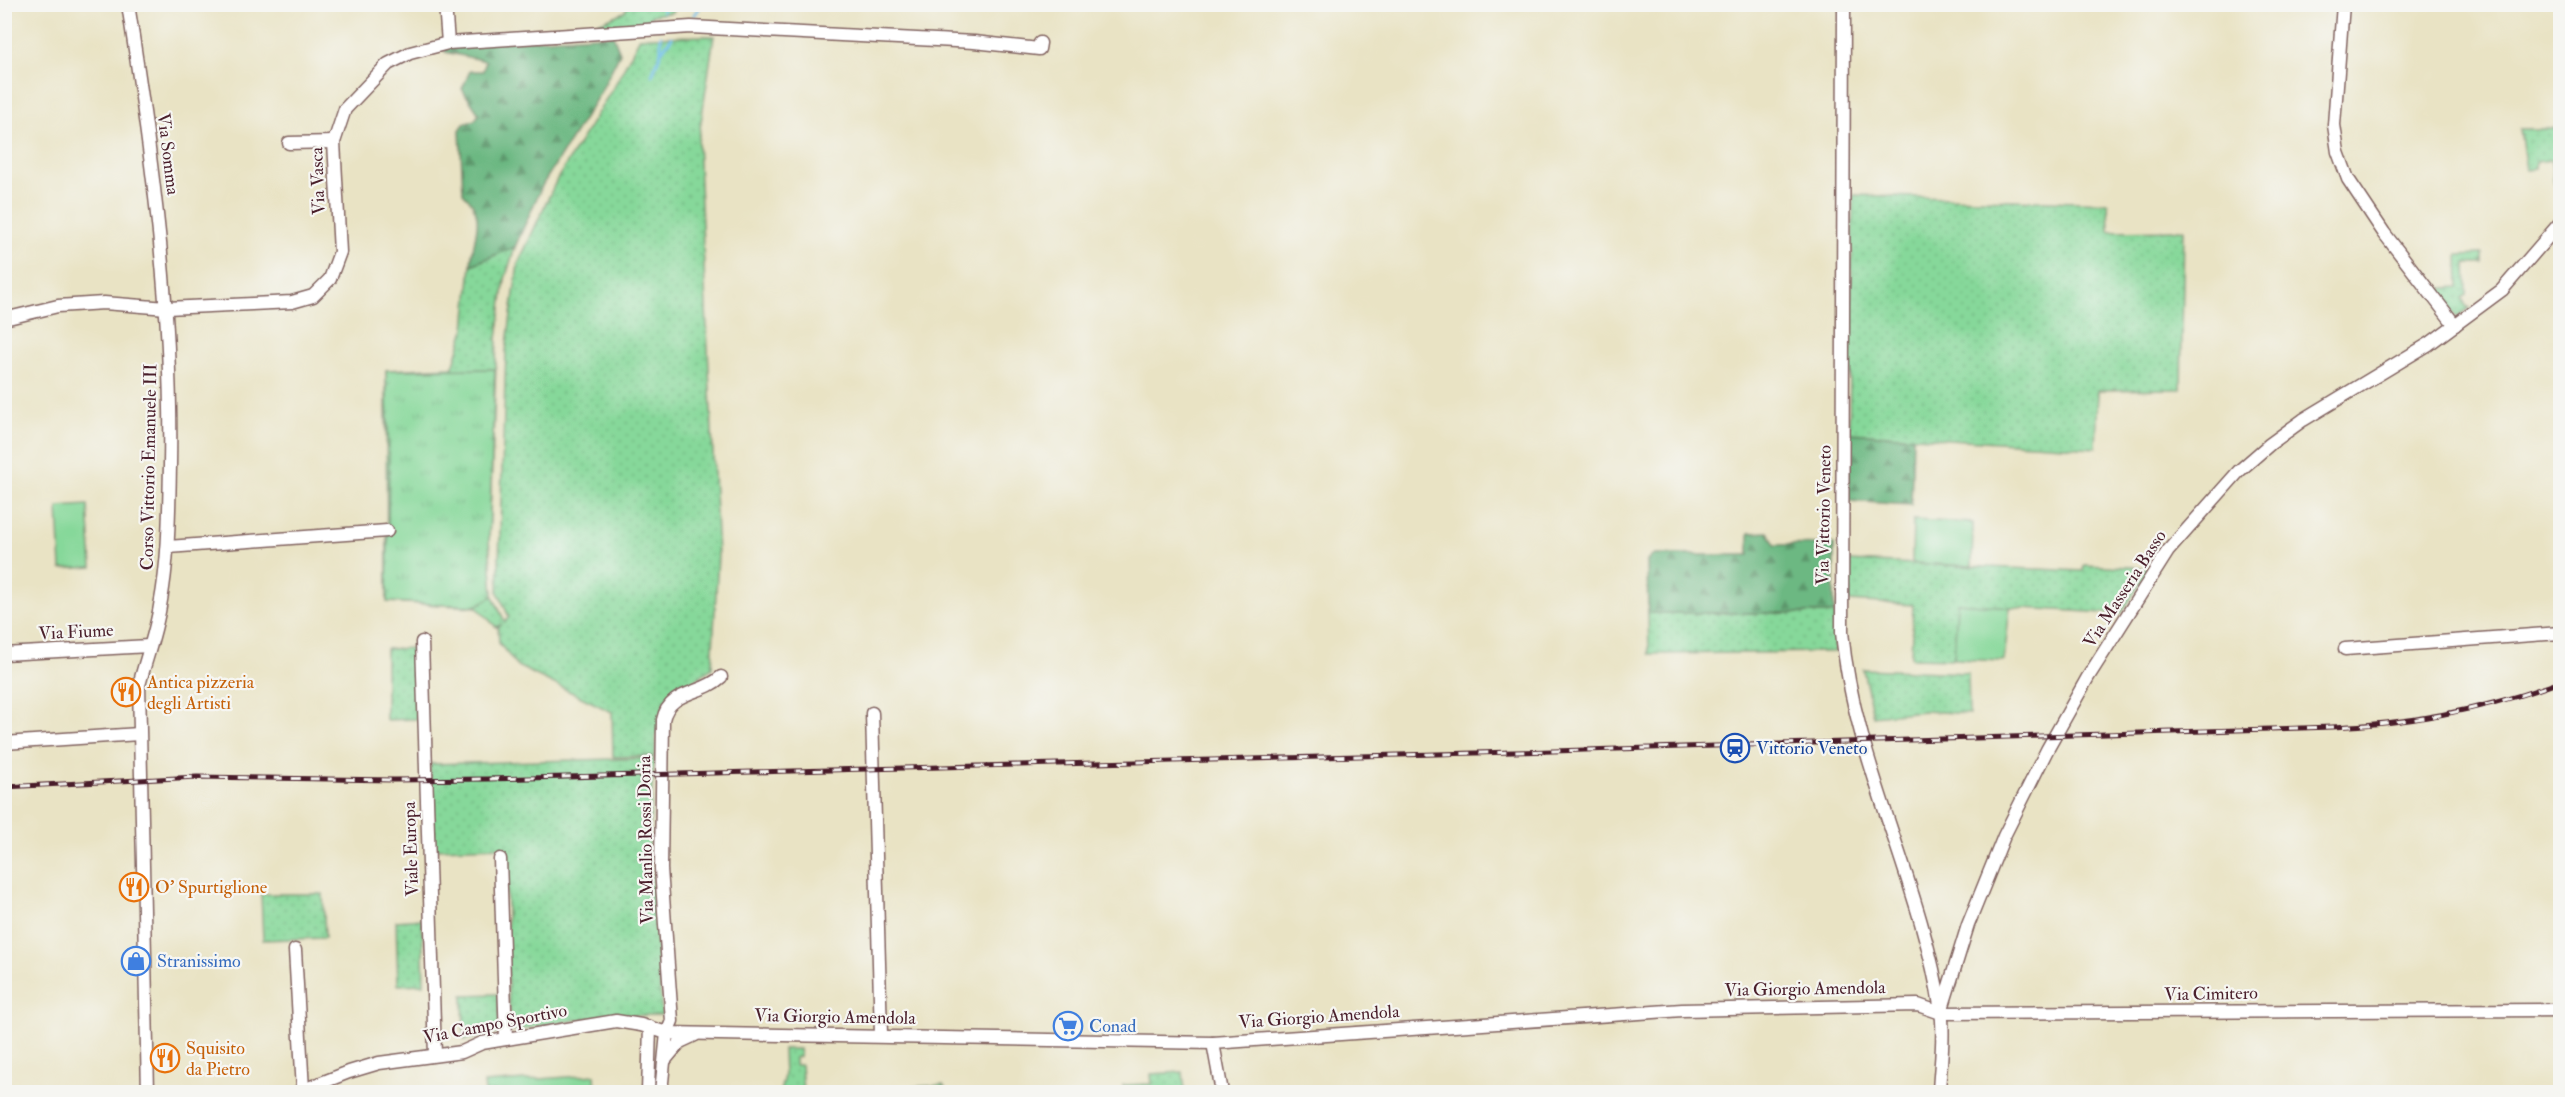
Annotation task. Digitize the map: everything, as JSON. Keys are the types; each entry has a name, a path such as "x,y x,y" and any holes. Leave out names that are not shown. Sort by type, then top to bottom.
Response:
{"street":[{"name":"Via Somma","path":"128,4 145,113 166,308"},
{"path":"446,4 448,43"},
{"name":"Via Vittorio Veneto","path":"1844,4 1841,599 1844,650 1852,699 1904,867 1941,1013"},
{"path":"2343,4 2334,125 2338,152 2348,179 2384,233 2455,326"},
{"name":"Via Vasca","path":"4,319 58,306 104,303 166,308 292,302 313,296 330,279 339,252 333,142 345,109 388,64 410,53 448,43 556,34 691,27 962,42 1040,49 1040,43"},
{"path":"289,143 333,142"},
{"name":"Via Masseria Basso","path":"1941,1013 1968,924 2004,836 2047,750 2082,688 2168,551 2239,471 2270,444 2303,420 2455,326 2502,290 2560,224"},
{"name":"Corso Vittorio Emanuele III","path":"148,1092 139,685 160,608 168,547 171,399 166,308"},
{"path":"168,547 387,531"},
{"path":"2345,649 2560,633"},
{"name":"Viale Europa","path":"422,642 435,1055"},
{"name":"Via Fiume","path":"4,654 149,646"},
{"name":"Via Manlio Rossi Doria","path":"662,1092 667,1033 672,1021 661,869 664,712 677,698 708,686 721,677"},
{"path":"872,713 881,1035"},
{"path":"4,743 139,734"},
{"path":"500,859 506,1039"},
{"path":"295,950 300,1091"},
{"name":"Via Giorgio Amendola","path":"667,1033 881,1035 1213,1043 1682,1010 1917,1005 1941,1013"},
{"name":"Via Cimitero","path":"1941,1013 2560,1010"},
{"path":"1939,1092 1941,1013"},
{"name":"Via Campo Sportivo","path":"300,1091 379,1063 467,1051 482,1043 616,1021 650,1027 667,1033"},
{"path":"648,1092 650,1027"},
{"path":"664,1061 680,1042 698,1034"},
{"path":"1213,1043 1222,1092"},
{"path":"334,1079 335,1092"}],"green space":[{"path":"629,5 673,5 673,12 653,15 646,22 589,31 589,27 624,12"},
{"path":"613,35 620,53 600,93 543,184 515,247 471,265 477,218 471,202 463,193 460,130 464,124 475,120 479,114 462,89 470,71 483,71 486,61 445,52 446,45"},
{"path":"714,36 698,142 718,555 712,668 664,701 656,737 655,756 613,757 612,712 517,666 499,643 498,627 502,624 496,627 477,607 387,602 386,370 453,367 465,329 471,265 515,247 505,279 497,339 489,540 493,596 505,622 509,617 498,592 506,351 518,264 557,179 616,83 640,37"},
{"path":"2520,129 2560,129 2560,183 2554,183 2551,160 2536,162 2536,169 2526,170"},
{"path":"1853,195 2108,203 2109,231 2184,230 2181,389 2098,390 2096,448 1849,433"},
{"path":"2483,254 2483,263 2466,263 2467,295 2462,298 2466,306 2470,308 2456,317 2434,289 2459,287 2458,255"},
{"path":"495,369 489,540 493,596 476,606 387,602 389,455 386,370"},
{"path":"1849,433 1913,437 1911,505 1849,501"},
{"path":"88,505 92,567 61,569 58,507"},
{"path":"1913,520 1973,523 1972,566 1912,563"},
{"path":"1768,532 1775,545 1834,544 1834,613 1648,613 1647,561 1653,555 1749,555 1749,533"},
{"path":"1848,561 2083,571 2084,565 2150,568 2121,614 1958,604 1954,659 1911,658 1913,605 1849,601"},
{"path":"1957,603 2010,607 2004,661 1954,659"},
{"path":"1648,613 1834,613 1835,652 1649,654"},
{"path":"414,648 417,719 386,720 386,649"},
{"path":"1863,669 1968,673 1969,714 1924,711 1873,716"},
{"path":"654,758 649,839 662,1015 601,1016 512,1031 508,993 506,847 433,849 430,764"},
{"path":"261,894 323,894 325,938 263,940"},
{"path":"422,919 424,984 398,985 396,921"},
{"path":"498,994 500,1033 464,1040 463,995"},
{"path":"783,1049 799,1049 800,1056 795,1058 795,1065 801,1065 803,1092 780,1092 784,1076"},
{"path":"1183,1072 1185,1092 1124,1092 1123,1085 1152,1084 1151,1074"},
{"path":"595,1075 596,1092 485,1092 484,1083"},
{"path":"943,1085 947,1092 831,1092"},
{"path":"1211,1090 1212,1092 1185,1092"}],"waterway":[{"path":"663,4 663,12"},
{"path":"694,15 702,4"},
{"path":"661,36 661,52"},
{"path":"652,75 661,52 672,37"}],"railway":[{"path":"4,787 197,777 487,779 1553,751 2332,727 2420,719 2448,714 2504,700 2560,682"}],"place":[{"name":"Antica pizzeria degli Artisti","path":"126,692"},
{"name":"Vittorio Veneto","path":"1735,748"},
{"name":"O' Spurtiglione","path":"134,887"},
{"name":"Stranissimo","path":"136,961"},
{"name":"Conad","path":"1068,1026"},
{"name":"Squisito da Pietro","path":"165,1058"}]}
